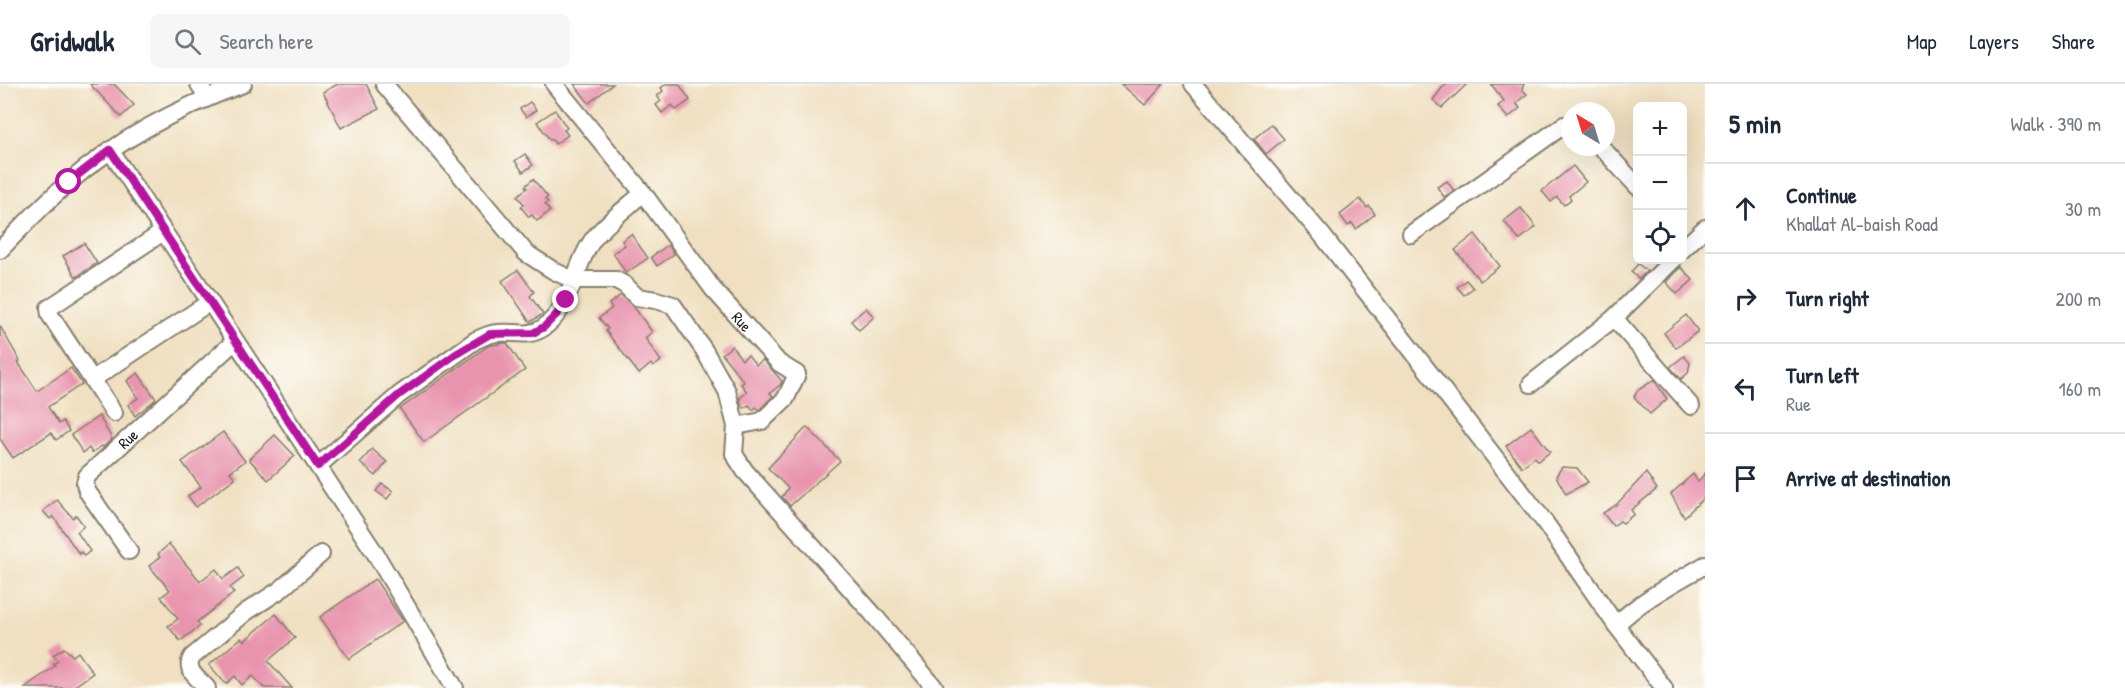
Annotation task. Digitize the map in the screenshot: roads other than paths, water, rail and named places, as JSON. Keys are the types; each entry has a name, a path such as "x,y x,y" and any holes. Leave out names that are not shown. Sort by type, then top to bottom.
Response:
{"street":[{"path":"0,250 50,199 110,150 203,91 243,84"},
{"path":"384,84 526,253 554,272 573,280 616,280 637,297 673,305 687,323 727,391 736,426 734,454 745,471 872,613 935,688"},
{"name":"Rue","path":"554,84 643,193 713,290 779,363 797,374 786,398 762,421 736,426"},
{"path":"1193,84 1329,244 1544,521 1616,625 1664,688"},
{"path":"1411,234 1561,127"},
{"path":"110,150 375,553 455,688"},
{"path":"1609,156 1633,182"},
{"path":"318,466 399,395 476,340 501,332 533,333 544,327 557,314 566,300 590,243 643,193"},
{"path":"1687,242 1705,228"},
{"name":"Rue","path":"114,413 50,315 49,308 163,232"},
{"path":"1531,384 1614,318 1669,264"},
{"path":"93,379 210,302"},
{"path":"1614,318 1691,406"},
{"name":"Rue","path":"129,551 87,491 85,483 87,476 235,341"},
{"path":"207,688 189,670 188,664 192,657 246,612 280,590 321,554"},
{"path":"1616,625 1626,615 1659,592 1705,565"}]}
